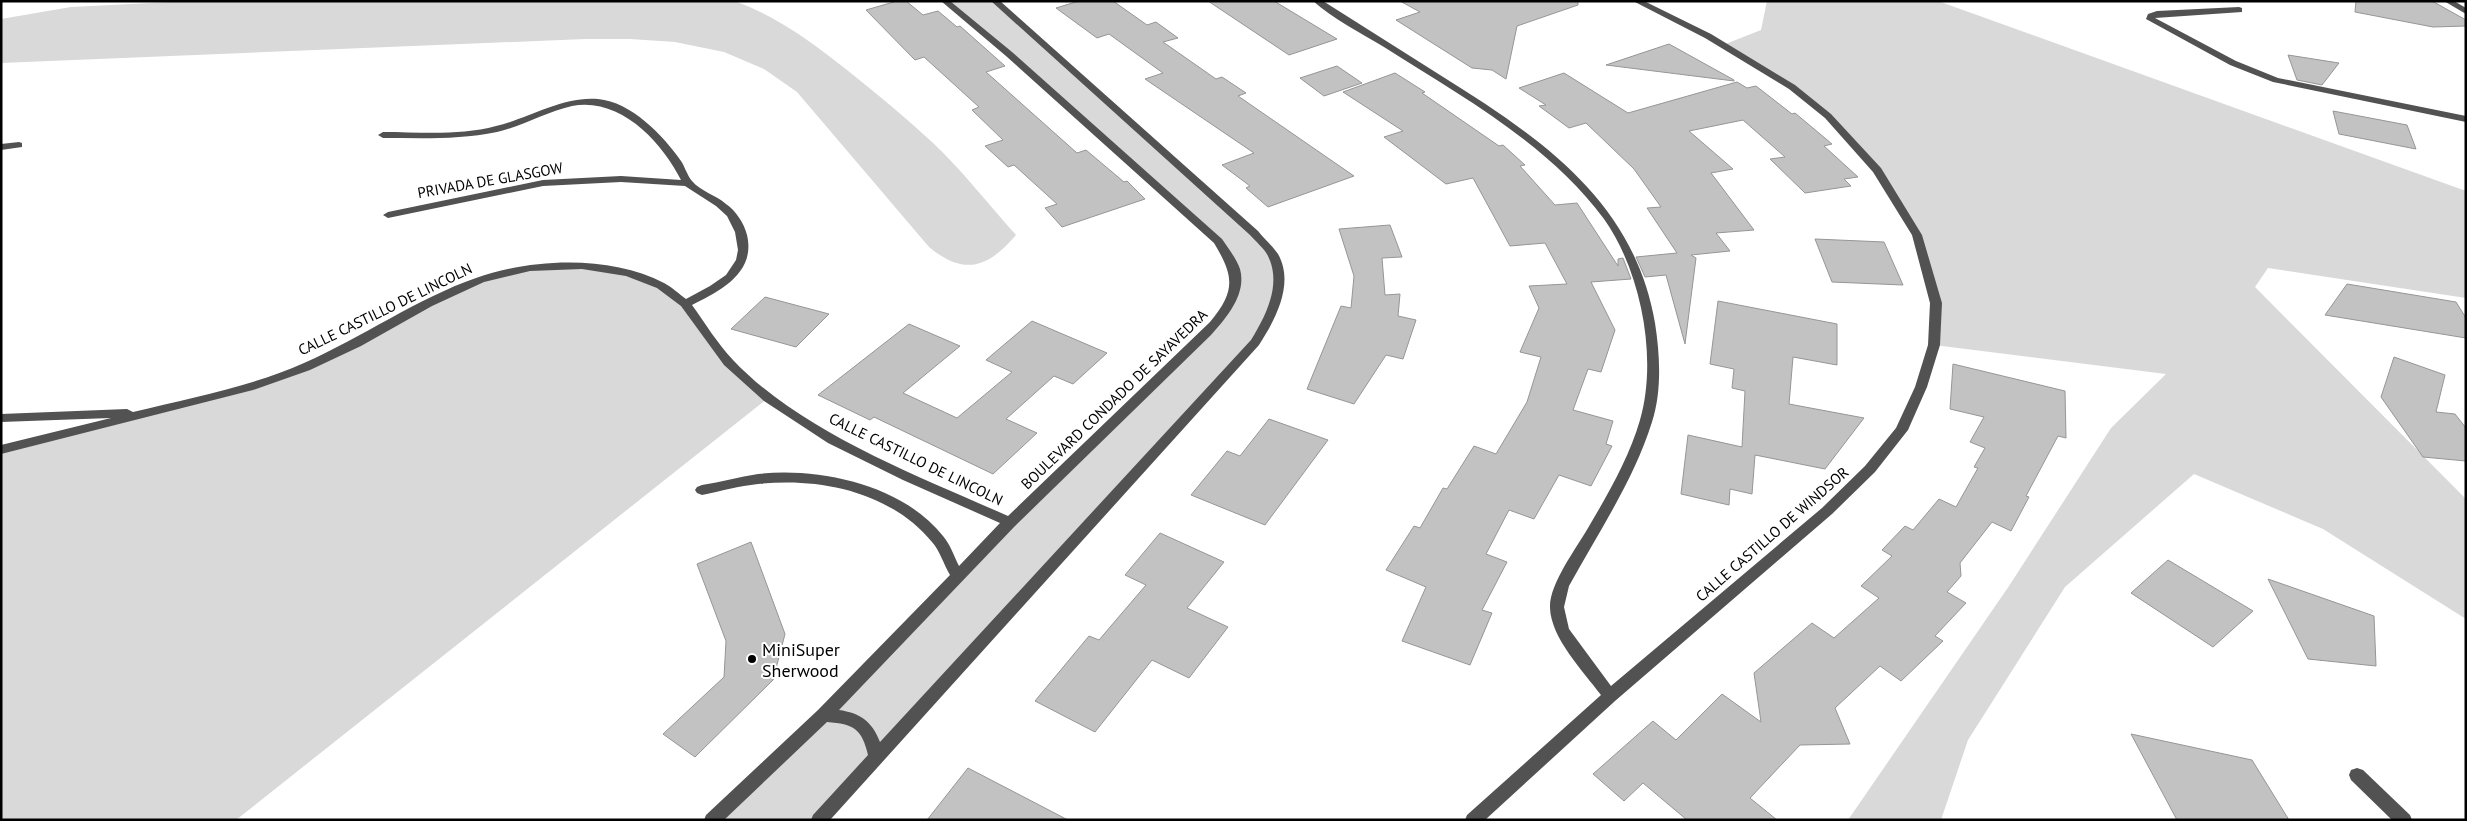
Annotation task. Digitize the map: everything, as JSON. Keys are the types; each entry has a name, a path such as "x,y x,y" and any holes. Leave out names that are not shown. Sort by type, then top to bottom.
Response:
{"street":[{"name":"BOULEVARD CONDADO DE SAYAVEDRA","path":"712,820 824,715 1010,522 1220,318 1235,291 1234,270 1218,241 1009,54 945,1"},
{"path":"819,820 876,754 1255,342 1273,314 1278,285 1275,259 1254,233 995,1"},
{"path":"1317,1 1502,118 1563,164 1590,193 1613,224 1632,257 1650,320 1652,389 1646,420 1636,450 1562,586 1557,608 1562,631 1610,696"},
{"name":"CALLE CASTILLO DE WINDSOR","path":"1473,820 1610,696 1827,511 1875,462 1902,430 1921,387 1934,345 1936,303 1917,235 1877,170 1828,116 1792,88 1755,63 1708,36 1637,1"},
{"path":"2448,1 2466,12"},
{"path":"2239,10 2157,14 2151,16 2150,19 2233,63 2276,80 2466,119"},
{"path":"383,135 469,134 496,129 578,102 599,102 615,107 648,131 672,155 682,168 688,183 711,197 735,220 742,234 744,248 741,263 731,277 685,304"},
{"path":"1,147 19,145"},
{"name":"PRIVADA DE GLASGOW","path":"388,215 543,184 621,179 688,183"},
{"name":"CALLE CASTILLO DE LINCOLN","path":"1,450 249,387 306,368 357,343 428,304 480,280 530,268 582,266 628,273 661,286 685,304 728,362 768,398 833,440 908,477 1010,522"},
{"path":"1,418 157,411"},
{"path":"702,490 759,479 814,479 864,489 906,509 938,539 958,578"},
{"path":"824,715 844,717 864,724 873,738 876,754"},
{"path":"2358,775 2404,820"}],"shaded area":[{"path":"191,1 734,1 779,22 807,40 880,96 943,153 1016,235 996,255 975,264 965,265 953,262 942,256 929,247 797,92 764,69 724,52 675,42 585,39 1,63 1,19 71,7"},
{"path":"945,1 995,1 1254,233 1275,259 1278,285 1255,342 819,820 712,820 1200,339 1235,291 1218,241"},
{"path":"1767,1 1938,1 2466,191 2466,298 2268,268 2255,287 2466,499 2466,619 2323,529 2194,474 2065,587 1968,740 1941,820 1848,820 2009,586 2111,428 2166,374 1934,345 1936,303 1917,235 1877,170 1828,116 1792,87 1723,45 1761,30"},
{"path":"582,266 628,273 661,286 685,304 728,362 768,398 236,820 1,820 1,450 157,411 306,367 480,280 530,268"}],"building":[{"path":"897,1 906,1 923,15 938,11 957,27 960,26 1005,66 986,72 1077,153 1086,150 1124,182 1127,181 1145,199 1062,227 1045,208 1057,204 1014,165 1008,167 985,146 1003,140 972,110 979,107 924,57 915,60 866,10"},
{"path":"1079,1 1113,1 1147,25 1156,22 1178,38 1163,42 1216,79 1222,77 1246,93 1238,96 1354,176 1268,207 1246,188 1250,186 1222,165 1254,153 1145,79 1163,73 1109,34 1097,38 1056,8"},
{"path":"1208,1 1274,1 1337,39 1289,55"},
{"path":"1400,1 1578,1 1578,5 1517,26 1506,79 1492,70 1472,68 1396,20 1420,12"},
{"path":"2356,1 2432,1 2466,20 2466,26 2433,27 2355,12"},
{"path":"1669,44 1734,80 1734,81 1606,65"},
{"path":"2288,55 2339,63 2322,85 2297,80"},
{"path":"1337,66 1362,83 1324,96 1300,78"},
{"path":"1395,73 1425,92 1422,93 1499,146 1503,145 1525,165 1520,166 1555,205 1577,203 1618,266 1618,259 1623,258 1631,279 1591,282 1615,330 1601,372 1588,369 1573,410 1613,421 1606,444 1612,446 1591,486 1559,475 1534,519 1509,510 1486,554 1507,562 1482,610 1492,613 1470,665 1402,641 1426,587 1386,570 1414,526 1420,528 1443,488 1447,489 1474,446 1496,454 1527,402 1541,357 1520,352 1539,308 1529,286 1567,284 1545,243 1510,246 1473,178 1446,184 1384,137 1403,131 1343,92"},
{"path":"1564,73 1628,113 1737,82 1747,88 1756,86 1792,114 1795,113 1832,144 1824,146 1858,177 1844,179 1851,186 1805,193 1770,159 1785,157 1743,120 1689,131 1733,169 1711,173 1754,230 1716,233 1730,251 1691,255 1696,258 1685,344 1666,275 1645,277 1636,257 1677,253 1647,208 1661,207 1634,169 1586,123 1569,128 1539,106 1546,105 1519,88"},
{"path":"2333,111 2407,125 2416,149 2339,134"},
{"path":"1390,225 1402,257 1382,258 1385,295 1400,294 1398,316 1416,320 1403,359 1386,355 1354,404 1307,389 1341,306 1351,308 1354,276 1339,229"},
{"path":"1815,239 1884,242 1903,285 1832,282"},
{"path":"2347,284 2456,302 2466,318 2466,338 2325,315"},
{"path":"765,297 829,314 796,347 731,329"},
{"path":"1718,301 1837,324 1837,365 1793,357 1789,404 1864,418 1825,469 1755,455 1752,494 1730,489 1729,505 1681,494 1688,435 1742,447 1745,391 1732,388 1734,369 1710,364"},
{"path":"1032,321 1107,353 1073,384 1054,376 1006,419 1037,433 993,474 874,417 870,420 818,395 909,324 960,346 903,393 957,418 1012,372 986,360"},
{"path":"2394,357 2445,375 2436,412 2455,414 2466,428 2466,461 2423,457 2381,397"},
{"path":"1953,364 2065,391 2066,438 2058,436 2026,496 2029,497 2011,531 1992,522 1960,563 1961,576 1947,592 1966,603 1935,636 1943,641 1901,681 1880,666 1835,708 1850,744 1800,745 1750,798 1777,820 1687,820 1643,783 1624,801 1593,774 1653,721 1676,740 1722,694 1761,722 1754,673 1812,623 1834,638 1879,598 1861,586 1892,556 1882,550 1905,526 1913,530 1939,499 1956,507 1978,468 1974,467 1985,448 1970,442 1984,417 1950,409"},
{"path":"1269,419 1328,440 1265,525 1191,495 1227,451 1240,456"},
{"path":"1160,533 1224,562 1187,608 1228,627 1189,678 1152,660 1095,732 1035,701 1089,636 1099,640 1146,585 1125,575"},
{"name":"MiniSuper Sherwood","path":"751,542 785,634 773,680 695,757 663,734 724,677 726,641 697,564"},
{"path":"2168,560 2253,611 2213,647 2131,593"},
{"path":"2268,579 2374,616 2376,666 2308,659"},
{"path":"2131,734 2252,760 2289,820 2177,820"},
{"path":"968,768 1068,820 927,820"}],"place":[{"name":"MiniSuper Sherwood","path":"752,659"}]}
